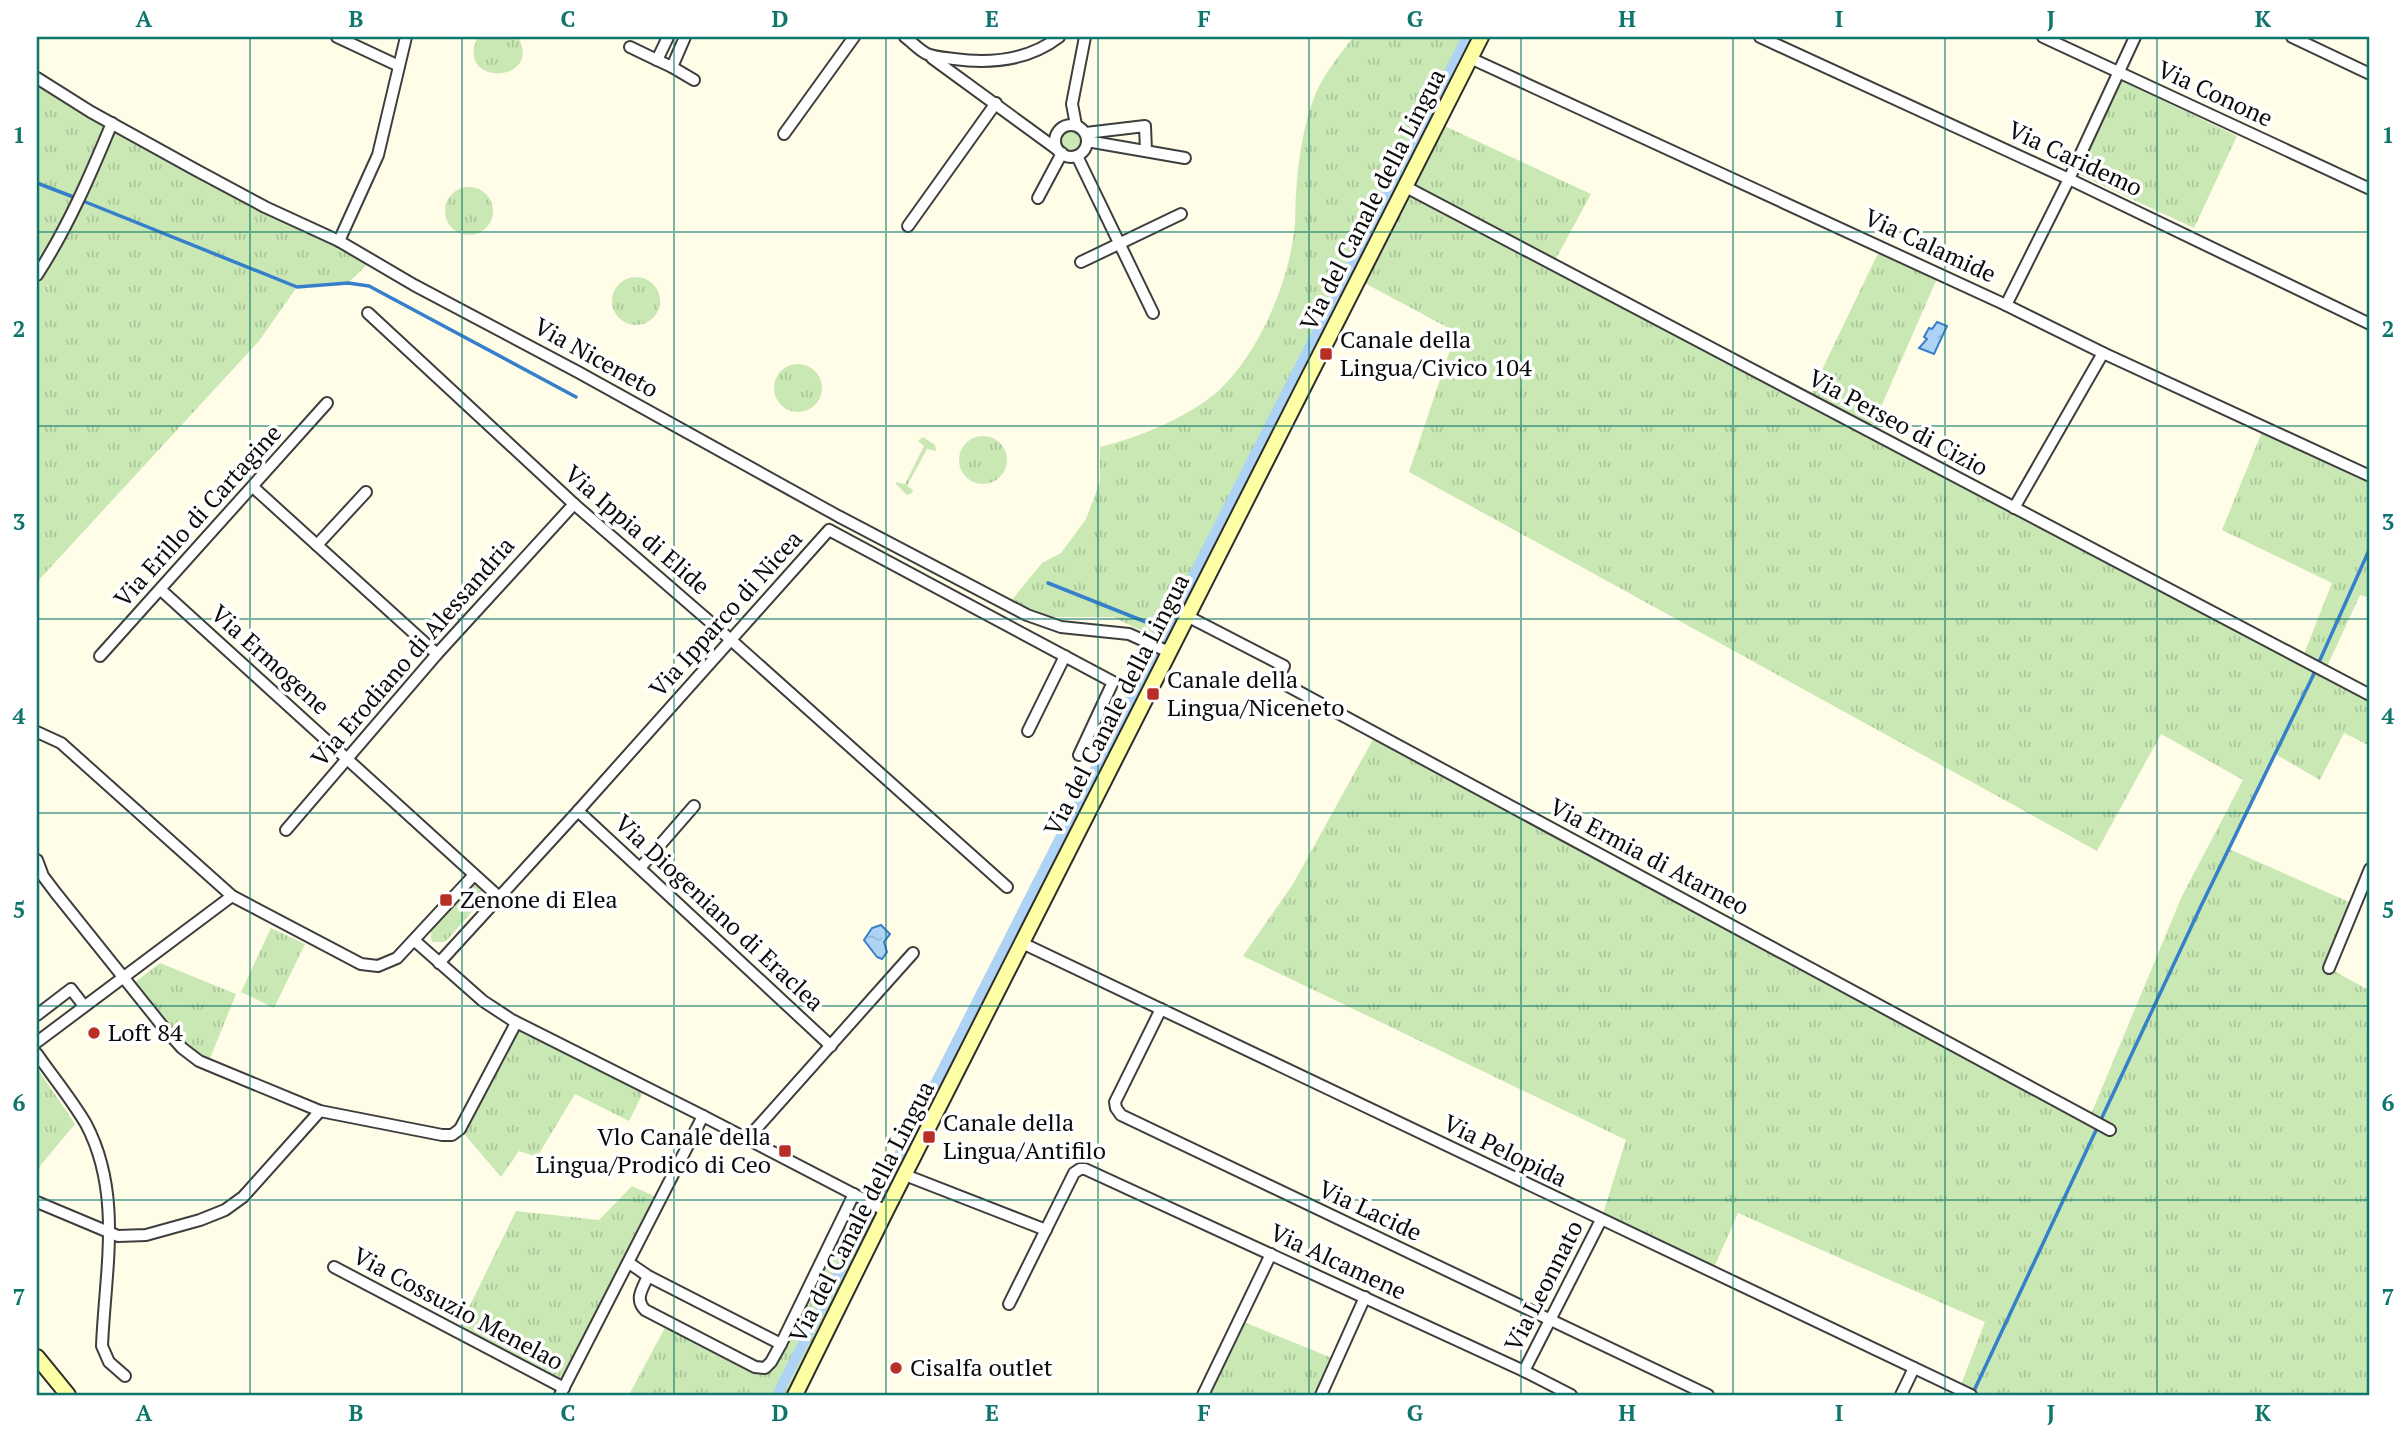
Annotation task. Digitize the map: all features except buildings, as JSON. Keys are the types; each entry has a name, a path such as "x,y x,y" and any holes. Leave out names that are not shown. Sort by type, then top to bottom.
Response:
{"street":[{"path":"337,37 399,66"},
{"path":"339,241 378,155 407,37"},
{"path":"657,60 668,37"},
{"path":"672,67 685,37"},
{"path":"784,134 853,37"},
{"path":"905,37 1060,152 1077,156 1083,152 1086,137"},
{"path":"927,54 963,60 999,61 1038,50 1059,37"},
{"path":"1085,37 1072,104 1076,125 1086,137 1185,158"},
{"name":"Via del Canale della Lingua","path":"795,1395 884,1210 905,1175 1022,943 1165,650 1187,616 1481,37"},
{"name":"Via Caridemo","path":"1760,37 2069,179 2370,324"},
{"name":"Via Conone","path":"2043,37 2370,189"},
{"path":"2006,305 2069,179 2135,37"},
{"path":"2292,37 2370,74"},
{"path":"630,47 694,80"},
{"name":"Via Calamide","path":"1471,58 2370,476"},
{"name":"Via Niceneto","path":"37,78 112,123 265,206 339,241 414,285 838,516 1033,618 1066,628 1124,633 1165,650"},
{"path":"908,226 996,103"},
{"path":"37,275 57,244 87,185 112,123"},
{"path":"1060,152 1055,144 1056,134 1068,125 1076,125"},
{"path":"1086,137 1145,126 1146,151"},
{"path":"1038,198 1060,152"},
{"path":"1077,156 1153,313"},
{"name":"Via Perseo di Cizio","path":"1406,187 2370,695"},
{"path":"1081,262 1181,214"},
{"name":"Via Ippia di Elide","path":"368,313 574,504 732,640 1007,887"},
{"path":"2014,508 2103,353"},
{"name":"Via Erillo di Cartagine","path":"100,656 327,402"},
{"path":"253,487 437,653"},
{"path":"317,545 366,492"},
{"name":"Via Erodiano di Alessandria","path":"286,830 437,653 574,504"},
{"path":"829,530 838,516"},
{"name":"Via Ipparco di Nicea","path":"439,963 829,530 1113,682 1079,755"},
{"name":"Via Ermogene","path":"161,590 499,897"},
{"name":"Via Ermia di Atarneo","path":"1187,616 1284,666 1277,680 2110,1130"},
{"path":"1028,731 1065,656"},
{"path":"37,732 61,743 232,896 366,965 390,963 415,942 474,875"},
{"path":"640,868 694,806"},
{"name":"Via Diogeniano di Eraclea","path":"578,811 831,1046"},
{"path":"37,860 51,888 164,1028 195,1058 210,1067 320,1111 444,1136 452,1135 460,1129 516,1023"},
{"path":"2329,968 2370,869"},
{"path":"37,1042 232,896"},
{"path":"415,942 483,1001 516,1023 703,1115 884,1210"},
{"name":"Via Pelopida","path":"1022,943 1965,1393"},
{"path":"747,1139 913,953"},
{"path":"48,1033 37,1017 71,989 83,1006"},
{"name":"Via Lacide","path":"1161,1009 1115,1102 1115,1108 1121,1115 1708,1395"},
{"path":"37,1054 79,1114 92,1138 107,1188 110,1234 102,1346 109,1362 125,1376"},
{"path":"37,1202 110,1234 151,1234 200,1220 225,1210 247,1194 320,1111"},
{"path":"562,1392 703,1115"},
{"name":"Via Alcamene","path":"1046,1230 1074,1173 1087,1169 1571,1395"},
{"path":"905,1175 1046,1230 1009,1304"},
{"path":"648,1276 639,1297 643,1308 749,1364 765,1368 772,1362 859,1197"},
{"name":"Via Leonnato","path":"1524,1371 1601,1220"},
{"path":"1203,1395 1271,1254"},
{"path":"629,1263 648,1276 781,1343"},
{"name":"Via Cossuzio Menelao","path":"334,1267 562,1392"},
{"path":"1321,1395 1365,1297"},
{"path":"37,1357 68,1395"},
{"path":"1901,1395 1914,1368"}],"green space":[{"path":"478,37 518,37 523,53 519,64 510,71 498,73 477,65 474,53"},
{"path":"1353,37 1476,37 1171,636 1163,641 1113,617 1040,617 1011,601 1042,563 1061,553 1086,519 1100,482 1100,447 1161,426 1190,411 1216,393 1245,360 1268,319 1291,253 1300,157 1304,131 1315,95 1332,64"},
{"path":"37,78 372,260 348,283 297,287 259,341 37,582"},
{"path":"2122,81 2237,136 2194,228 2078,174"},
{"path":"1438,123 1591,194 1553,264 1808,399 1881,247 1939,274 1870,432 2302,659 2332,583 2222,530 2264,427 2370,476 2370,598 2360,595 2325,671 2370,694 2370,746 2344,733 2320,780 2275,754 2229,849 2356,905 2329,968 2370,991 2370,1395 1957,1395 1985,1322 1738,1213 1712,1272 1601,1220 1626,1140 1243,956 1293,884 1376,734 2089,1119 2182,896 2243,780 2161,734 2097,851 1409,472 1456,332 1359,280"},
{"path":"1071,131 1078,134 1081,141 1078,148 1071,151 1064,148 1061,141 1064,134"},
{"path":"469,187 478,188 486,194 492,202 492,220 486,228 478,234 469,235 460,234 452,228 446,220 445,211 446,202 452,194 460,188"},
{"path":"636,277 645,278 653,284 659,292 659,310 653,318 645,324 636,325 627,324 619,318 613,310 612,301 613,292 619,284 627,278"},
{"path":"798,364 807,365 815,371 821,379 821,397 815,405 807,411 798,412 789,411 781,405 775,397 774,388 775,379 781,371 789,365"},
{"path":"983,436 992,437 1000,443 1006,451 1006,469 1000,477 992,483 983,484 974,483 966,477 960,469 959,460 960,451 966,443 974,437"},
{"path":"923,437 935,445 936,451 927,449 907,486 913,490 912,493 907,495 896,482 905,484 924,446 918,441"},
{"path":"474,885 482,890 482,900 448,939 444,942 433,942 431,930 468,888"},
{"path":"271,928 305,944 274,1008 241,992"},
{"path":"160,963 236,994 209,1061 177,1035 135,982"},
{"path":"516,1023 646,1087 629,1121 575,1094 537,1157 519,1151 501,1177 460,1129"},
{"path":"37,1068 75,1124 40,1166 37,1176"},
{"path":"632,1186 661,1199 564,1388 457,1332 516,1211 599,1220"},
{"path":"854,1194 886,1211 793,1395 629,1395 668,1322 769,1364"},
{"path":"1239,1320 1337,1360 1319,1395 1203,1395"}],"water":[{"path":"1937,322 1947,326 1934,354 1919,348 1927,339 1924,337 1929,328 1932,329"},
{"path":"881,925 890,934 884,942 887,952 882,959 877,957 864,940 872,928"}],"waterway":[{"path":"777,1395 1467,37"},
{"path":"37,183 76,198"},
{"path":"83,201 297,287 348,283 369,286 576,397"},
{"path":"1972,1395 2201,906 2311,680 2370,548"},
{"path":"1048,583 1166,630"}],"place":[{"name":"Canale della Lingua/Civico 104","path":"1326,354"},
{"name":"Canale della Lingua/Niceneto","path":"1153,694"},
{"name":"Zenone di Elea","path":"446,900"},
{"name":"Loft 84","path":"94,1033"},
{"name":"Canale della Lingua/Antifilo","path":"929,1137"},
{"name":"Vlo Canale della Lingua/Prodico di Ceo","path":"785,1151"},
{"name":"Cisalfa outlet","path":"896,1368"}]}
